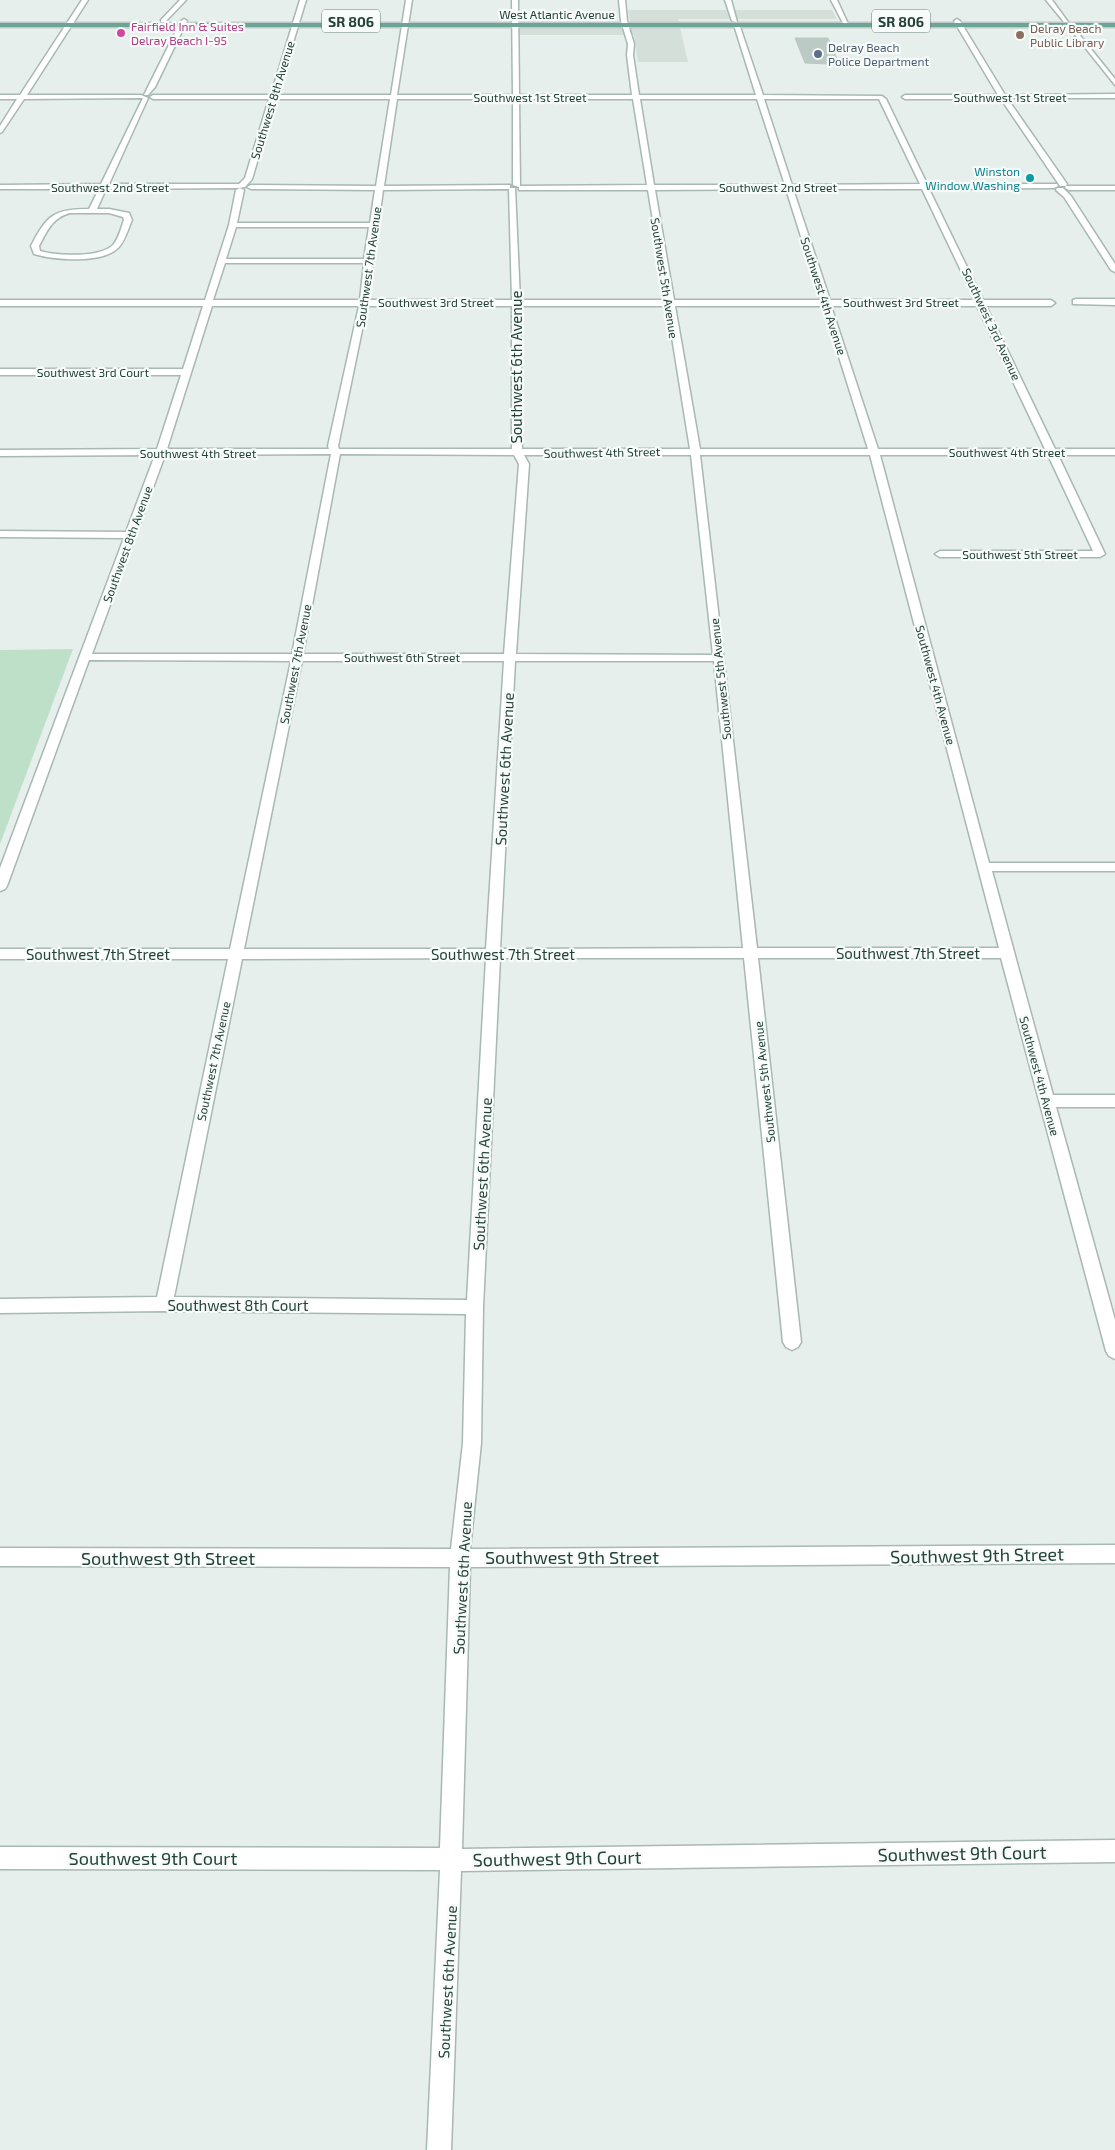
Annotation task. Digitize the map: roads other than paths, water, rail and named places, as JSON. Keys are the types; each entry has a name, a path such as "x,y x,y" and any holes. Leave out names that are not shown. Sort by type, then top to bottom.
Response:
{"main road":[{"name":"West Atlantic Avenue","path":"0,21 296,24 1068,23 1115,25"},
{"name":"West Atlantic Avenue","path":"0,25 163,21 183,23"},
{"name":"West Atlantic Avenue","path":"625,23 706,26 769,21 846,23"},
{"path":"1068,23 1115,21"},
{"name":"West Atlantic Avenue","path":"958,23 1052,25 1068,23"}],"street":[{"path":"0,131 85,0"},
{"path":"163,21 182,0"},
{"name":"Southwest 8th Avenue","path":"0,886 161,452 303,0"},
{"name":"Southwest 7th Avenue","path":"164,1304 297,658 336,452 333,446 364,302 368,261 409,0"},
{"name":"Southwest 6th Avenue","path":"439,2150 452,1883 450,1860 454,1825 461,1533 472,1443 475,1307 492,954 524,464 517,452 514,0"},
{"name":"Southwest 5th Avenue","path":"622,0 625,23 631,40 632,49 630,55 636,97 694,451 719,658 792,1342"},
{"name":"Southwest 4th Avenue","path":"728,0 874,452 1047,1101 1107,1299 1115,1351"},
{"path":"834,0 846,23"},
{"path":"1049,0 1115,83"},
{"path":"92,211 183,23"},
{"path":"958,23 1115,270"},
{"name":"Southwest 1st Street","path":"905,97 1115,96"},
{"name":"Southwest 1st Street","path":"0,97 880,97"},
{"name":"Southwest 3rd Avenue","path":"880,97 883,99 982,302 1100,554"},
{"name":"Southwest 2nd Street","path":"0,187 1115,188"},
{"path":"70,211 92,211 116,211 128,217 116,247 112,250 94,255 53,256 41,254 35,249 52,217 70,211"},
{"path":"233,225 374,225"},
{"path":"221,261 368,261"},
{"path":"1076,302 1115,302"},
{"name":"Southwest 3rd Street","path":"0,303 1051,303"},
{"name":"Southwest 3rd Court","path":"0,372 187,372"},
{"name":"Southwest 4th Street","path":"0,453 468,451 1115,452"},
{"path":"0,534 130,536"},
{"name":"Southwest 5th Street","path":"940,554 1100,554"},
{"name":"Southwest 6th Street","path":"85,657 510,656 719,658"},
{"path":"984,867 1115,867"},
{"name":"Southwest 7th Street","path":"0,954 1007,953"},
{"path":"1047,1101 1115,1101"},
{"name":"Southwest 8th Court","path":"0,1306 164,1304 475,1307"},
{"name":"Southwest 9th Street","path":"0,1557 1115,1554"},
{"name":"Southwest 9th Court","path":"0,1858 420,1858 450,1860 1115,1851"}],"place":[{"name":"Fairfield Inn & Suites Delray Beach I-95","path":"121,33"},
{"name":"Delray Beach Public Library","path":"1020,35"},
{"name":"Delray Beach Police Department","path":"818,54"},
{"name":"Winston Window Washing","path":"1030,178"}]}
